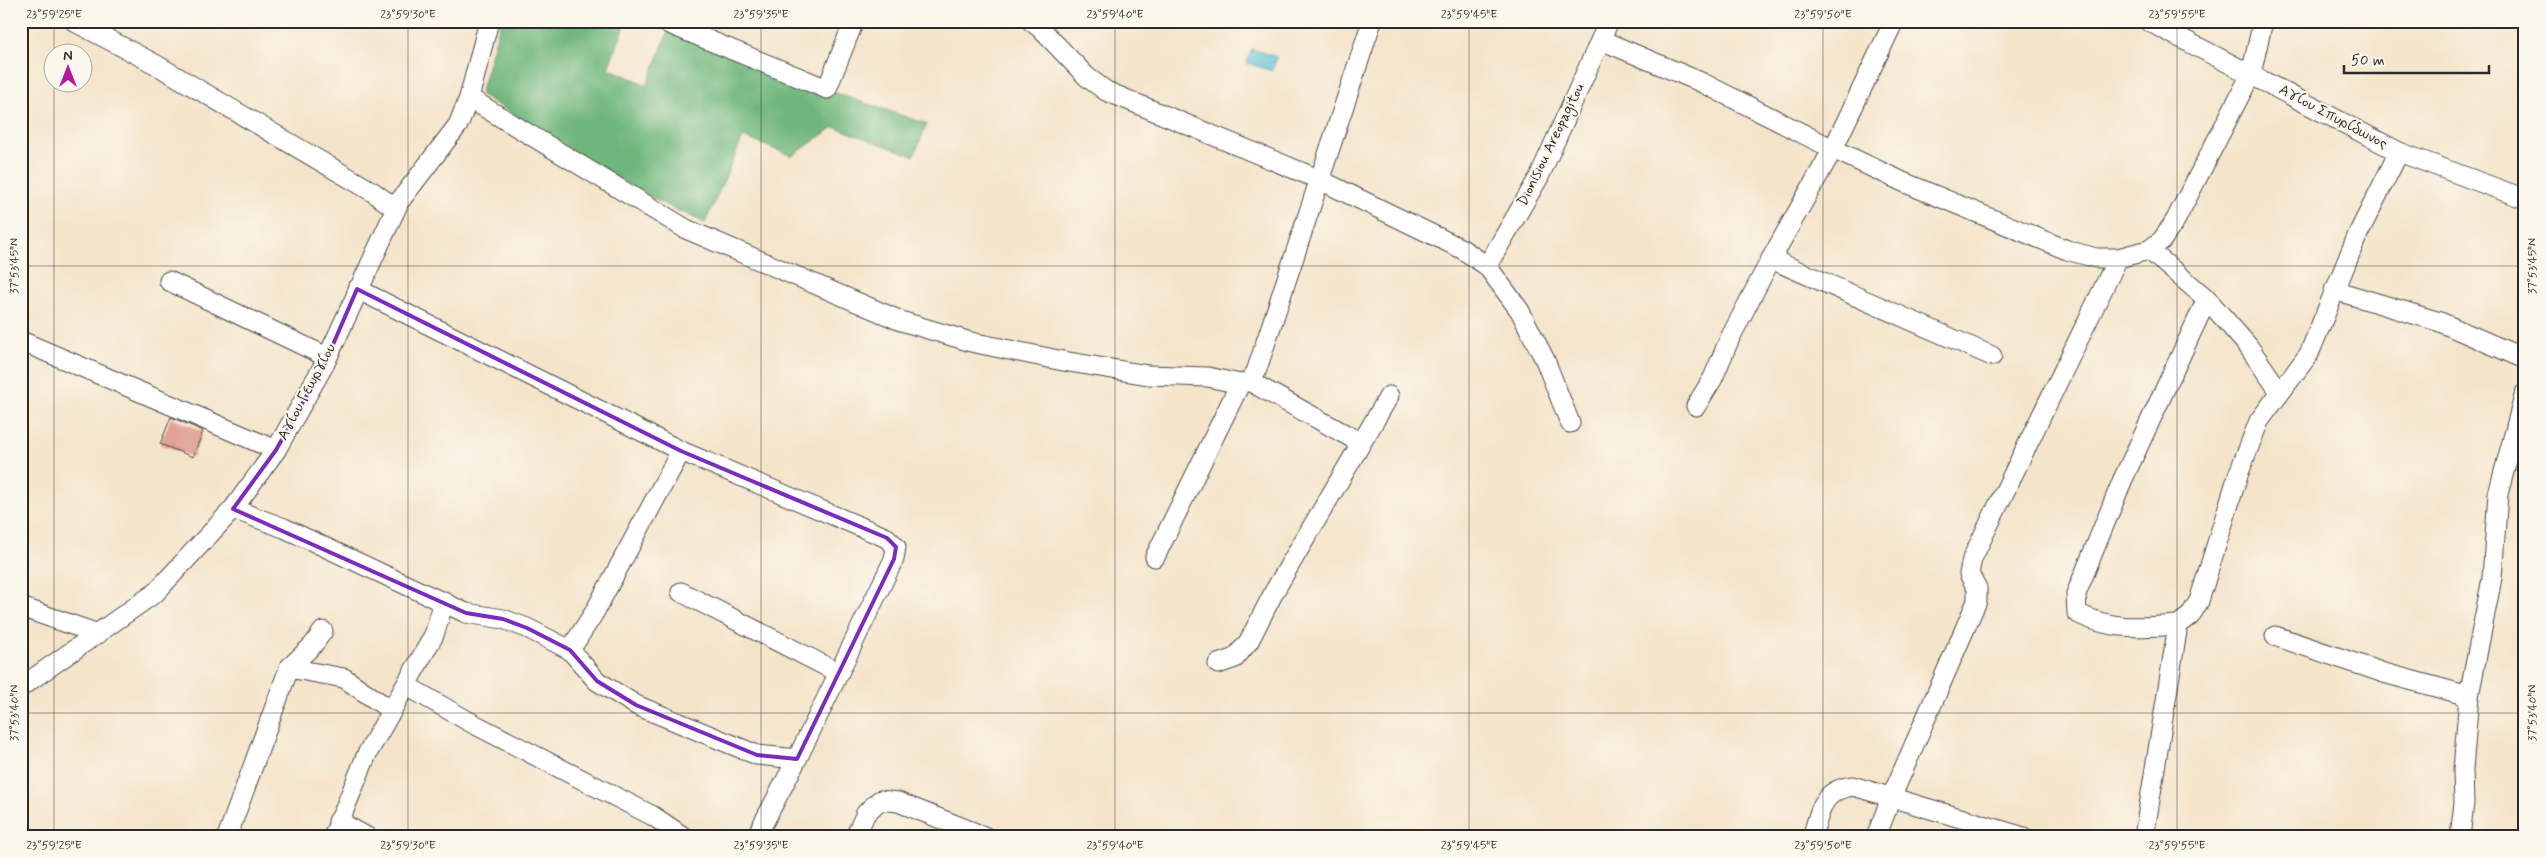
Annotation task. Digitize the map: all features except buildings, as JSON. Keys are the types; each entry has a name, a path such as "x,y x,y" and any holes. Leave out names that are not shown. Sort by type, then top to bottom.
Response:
{"street":[{"name":"Αγίου Γεωργίου","path":"21,686 155,593 233,509 276,450 328,356 357,289 396,209 458,125 469,98 489,21"},
{"path":"662,21 827,89 854,21"},
{"path":"1031,21 1040,28 1087,78 1106,91 1318,179 1462,248 1487,266 1520,310 1546,360 1570,423"},
{"path":"1155,558 1244,383 1256,372 1318,179 1372,21"},
{"name":"Dionisiou Areopagitou","path":"1487,266 1539,177 1609,21"},
{"path":"1696,406 1713,378 1730,338 1771,260 1833,150 1894,21"},
{"name":"Αγίου Σπυρίδωνος","path":"2148,21 2399,152 2525,199"},
{"path":"1601,40 1703,83 1833,150 1903,182 2067,250 2096,258 2118,258 2149,250 2162,240 2175,221 2251,74 2263,21"},
{"path":"75,22 180,78 373,192 396,209"},
{"path":"469,98 618,190 686,229 901,320 971,342 1063,361 1148,374 1208,377 1244,383 1360,443"},
{"path":"2206,299 2123,479 2076,594 2077,613 2096,623 2121,628 2178,625 2190,616 2199,602 2238,475 2258,421 2309,354 2358,234 2399,152"},
{"path":"2149,250 2206,299 2248,346 2280,392"},
{"path":"1876,837 1977,600 1977,588 1969,574 1972,559 2118,258"},
{"path":"1771,260 1875,303 1992,356"},
{"path":"168,281 328,356"},
{"path":"357,289 681,451 887,538 896,546 894,559 797,759 756,837"},
{"path":"2334,290 2440,322 2525,359"},
{"path":"21,340 276,450"},
{"path":"2460,837 2464,803 2463,770 2469,696 2492,578 2498,494 2525,393"},
{"path":"1218,664 1235,658 1250,641 1275,590 1388,396"},
{"path":"570,650 594,613 681,451"},
{"path":"233,509 284,528 444,601 466,613 502,619 519,625 570,650 596,681 636,705 757,755 797,759"},
{"path":"681,592 839,673"},
{"path":"367,837 336,829 367,754 408,686 434,635 444,601"},
{"path":"21,607 98,634"},
{"path":"2144,837 2178,625"},
{"path":"227,837 289,668 313,645 323,631"},
{"path":"2275,636 2384,673 2469,696"},
{"path":"289,668 344,678 392,711"},
{"path":"408,686 468,721 653,816 684,837"},
{"path":"1812,837 1825,798 1838,788 1853,786 2024,837"},
{"path":"855,837 866,813 880,800 898,802 986,837"}],"highlighted area":[{"path":"357,289 681,451 887,538 896,547 894,559 797,759 757,755 636,705 597,681 570,650 527,628 503,619 466,613 233,509 276,450 325,363"}],"green space":[{"path":"501,21 627,21 608,68 647,85 670,27 762,68 927,124 914,156 834,127 792,156 743,137 705,223 649,197 480,94"}],"water":[{"path":"1252,49 1277,57 1272,71 1247,63"}]}
